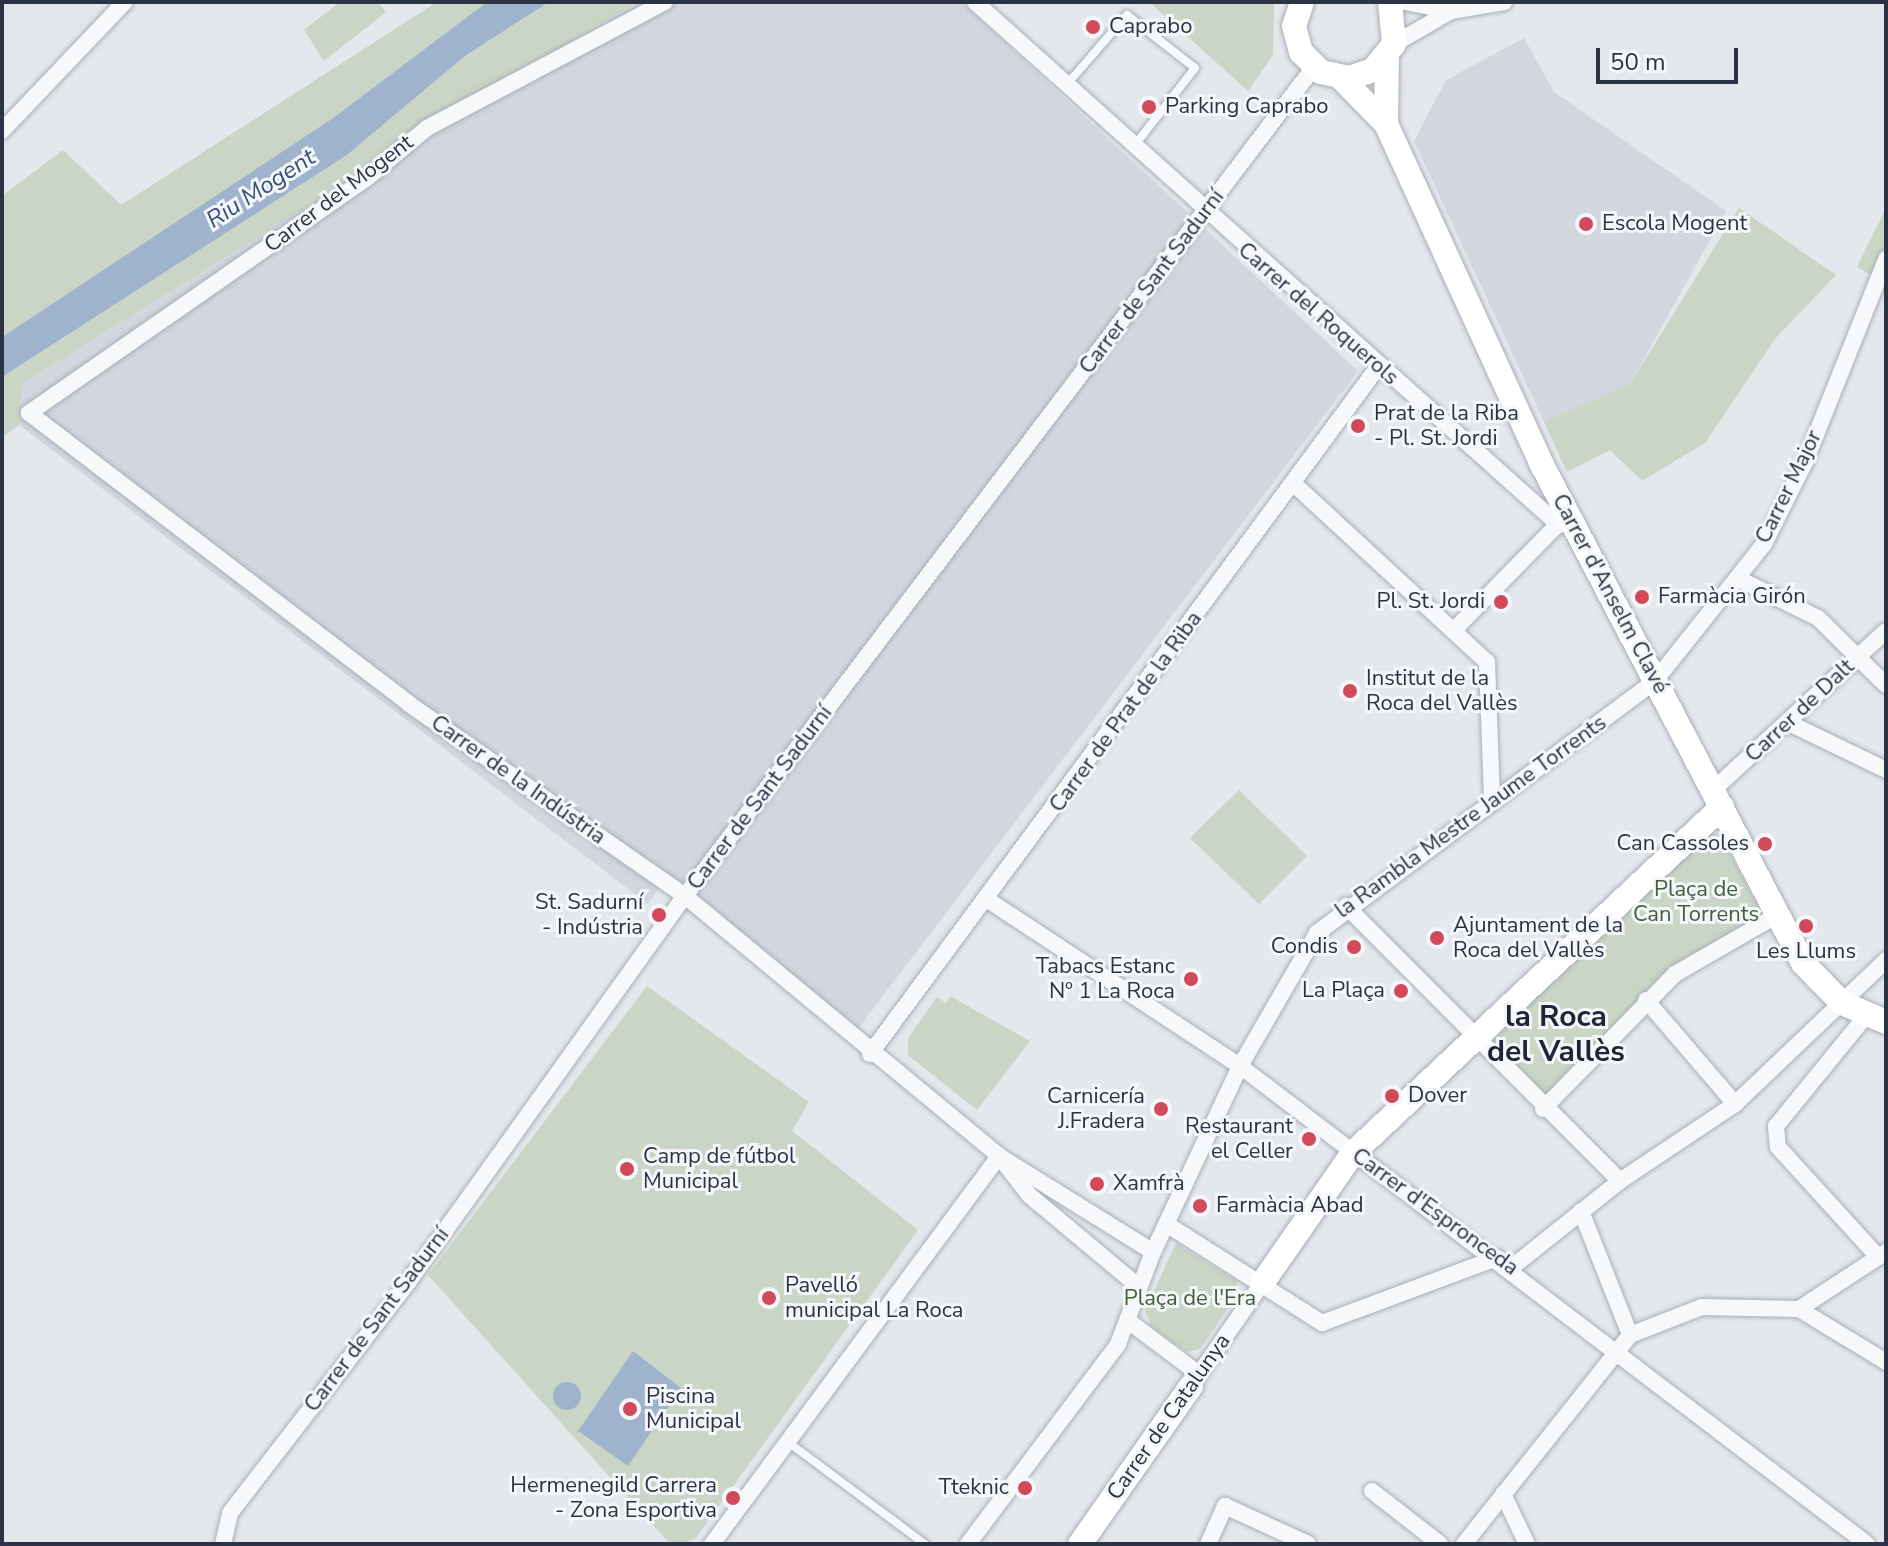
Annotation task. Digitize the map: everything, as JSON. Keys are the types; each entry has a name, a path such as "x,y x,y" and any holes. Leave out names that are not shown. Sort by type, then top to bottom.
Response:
{"street":[{"path":"2,131 125,2"},
{"name":"Carrer del Mogent","path":"29,413 367,178 427,128 665,2"},
{"name":"Carrer del Roquerols","path":"975,2 1069,82 1204,214 1378,367 1563,520"},
{"path":"1302,2 1296,40 1314,67 1340,77 1386,124"},
{"path":"1386,124 1390,2"},
{"path":"1405,2 1451,11 1504,2"},
{"path":"1340,77 1363,75 1390,50 1451,11"},
{"name":"Carrer de Sant Sadurní","path":"221,1541 230,1513 409,1281 685,896 1314,67"},
{"name":"Carrer d'Anselm Clavé","path":"1386,124 1563,520 1718,798 1776,916 1803,963 1842,1003 1876,1020"},
{"name":"Carrer Major","path":"1655,681 1741,580 1805,462 1885,267"},
{"name":"Carrer de Prat de la Riba","path":"870,1054 988,900 1378,367"},
{"name":"Carrer de la Indústria","path":"29,413 409,704 685,896 870,1054 999,1156 1153,1252"},
{"path":"1294,484 1457,627 1487,662 1492,800"},
{"path":"1457,627 1563,520"},
{"path":"1741,580 1818,618 1886,685"},
{"name":"Carrer de Dalt","path":"1718,798 1886,631"},
{"name":"la Rambla Mestre Jaume Torrents","path":"968,1544 1118,1344 1153,1252 1240,1066 1317,933 1346,906 1655,681"},
{"path":"1791,724 1886,770"},
{"name":"Carrer de Catalunya","path":"1080,1544 1353,1153 1718,798"},
{"name":"Carrer d'Espronceda","path":"988,900 1240,1066 1504,1263 1867,1544"},
{"path":"1346,906 1543,1109 1620,1181"},
{"path":"1543,1109 1646,1000 1675,974 1776,916"},
{"path":"1168,1225 1263,1282 1322,1323 1504,1263 1735,1104 1886,960"},
{"path":"1646,1000 1735,1104"},
{"path":"1799,1309 1882,1255 1778,1147 1776,1126 1876,1020"},
{"path":"712,1544 999,1156"},
{"name":"Carrer de la Indústria","path":"999,1156 1029,1195 1139,1287"},
{"path":"1581,1211 1630,1335"},
{"path":"1464,1544 1630,1335 1702,1307 1799,1309 1886,1362"},
{"path":"1127,1320 1195,1380"},
{"path":"1372,1491 1440,1544"},
{"path":"1503,1494 1527,1544"},
{"path":"1208,1544 1225,1506 1308,1544"}],"lane":[{"path":"1069,82 1127,15 1195,68 1133,147"},
{"path":"788,1442 925,1544"}],"shaded area":[{"path":"636,2 961,2 1358,371 857,1030 664,880 648,904 19,425 22,384"},
{"name":"Escola Mogent","path":"1524,38 1554,92 1726,211 1630,384 1544,422 1414,141 1446,80"}],"green space":[{"path":"340,2 378,2 386,12 324,61 304,30"},
{"path":"437,2 487,2 333,118 2,337 2,196 63,150 121,205"},
{"path":"549,2 636,2 22,384 19,425 2,438 2,377 347,155 465,56"},
{"path":"1149,2 1274,2 1273,55 1248,91"},
{"path":"1739,208 1836,275 1775,339 1705,443 1642,481 1610,450 1567,472 1544,422 1630,384"},
{"path":"1886,208 1886,283 1857,267"},
{"path":"1239,790 1307,856 1259,904 1190,838"},
{"name":"Plaça de Can Torrents","path":"1698,833 1719,834 1767,922 1675,974 1541,1102 1480,1037"},
{"path":"647,986 809,1102 792,1131 918,1230 695,1539 680,1544 670,1544 428,1275"},
{"path":"950,996 1030,1041 977,1110 908,1055 908,1038 937,997 946,1003"},
{"name":"Plaça de l'Era","path":"1176,1243 1237,1281 1238,1294 1200,1349 1187,1352 1152,1328 1145,1311"}],"water":[{"name":"Riu Mogent","path":"487,2 549,2 465,56 347,155 2,377 2,337 333,118"},
{"name":"Piscina Municipal","path":"633,1351 681,1388 628,1466 578,1431"},
{"path":"567,1382 577,1386 581,1396 577,1406 567,1410 557,1406 553,1396 557,1386"}],"place":[{"name":"Caprabo","path":"1093,27"},
{"name":"Parking Caprabo","path":"1149,107"},
{"name":"Escola Mogent","path":"1586,224"},
{"name":"Prat de la Riba - Pl. St. Jordi","path":"1358,426"},
{"name":"Farmàcia Girón","path":"1642,597"},
{"name":"Pl. St. Jordi","path":"1501,602"},
{"name":"Institut de la Roca del Vallès","path":"1350,691"},
{"name":"Can Cassoles","path":"1765,844"},
{"name":"St. Sadurní - Indústria","path":"659,915"},
{"name":"Les Llums","path":"1806,926"},
{"name":"Ajuntament de la Roca del Vallès","path":"1437,938"},
{"name":"Condis","path":"1354,947"},
{"name":"Tabacs Estanc Nº 1 La Roca","path":"1191,979"},
{"name":"La Plaça","path":"1401,991"},
{"name":"Dover","path":"1392,1096"},
{"name":"Carnicería J.Fradera","path":"1161,1109"},
{"name":"Restaurant el Celler","path":"1309,1139"},
{"name":"Camp de fútbol Municipal","path":"627,1169"},
{"name":"Xamfrà","path":"1097,1184"},
{"name":"Farmàcia Abad","path":"1200,1206"},
{"name":"Pavelló municipal La Roca","path":"769,1298"},
{"name":"Piscina Municipal","path":"630,1409"},
{"name":"Tteknic","path":"1025,1488"},
{"name":"Hermenegild Carrera - Zona Esportiva","path":"733,1498"}],"district":[{"name":"la Roca del Vallès","path":"1556,1034"}]}
